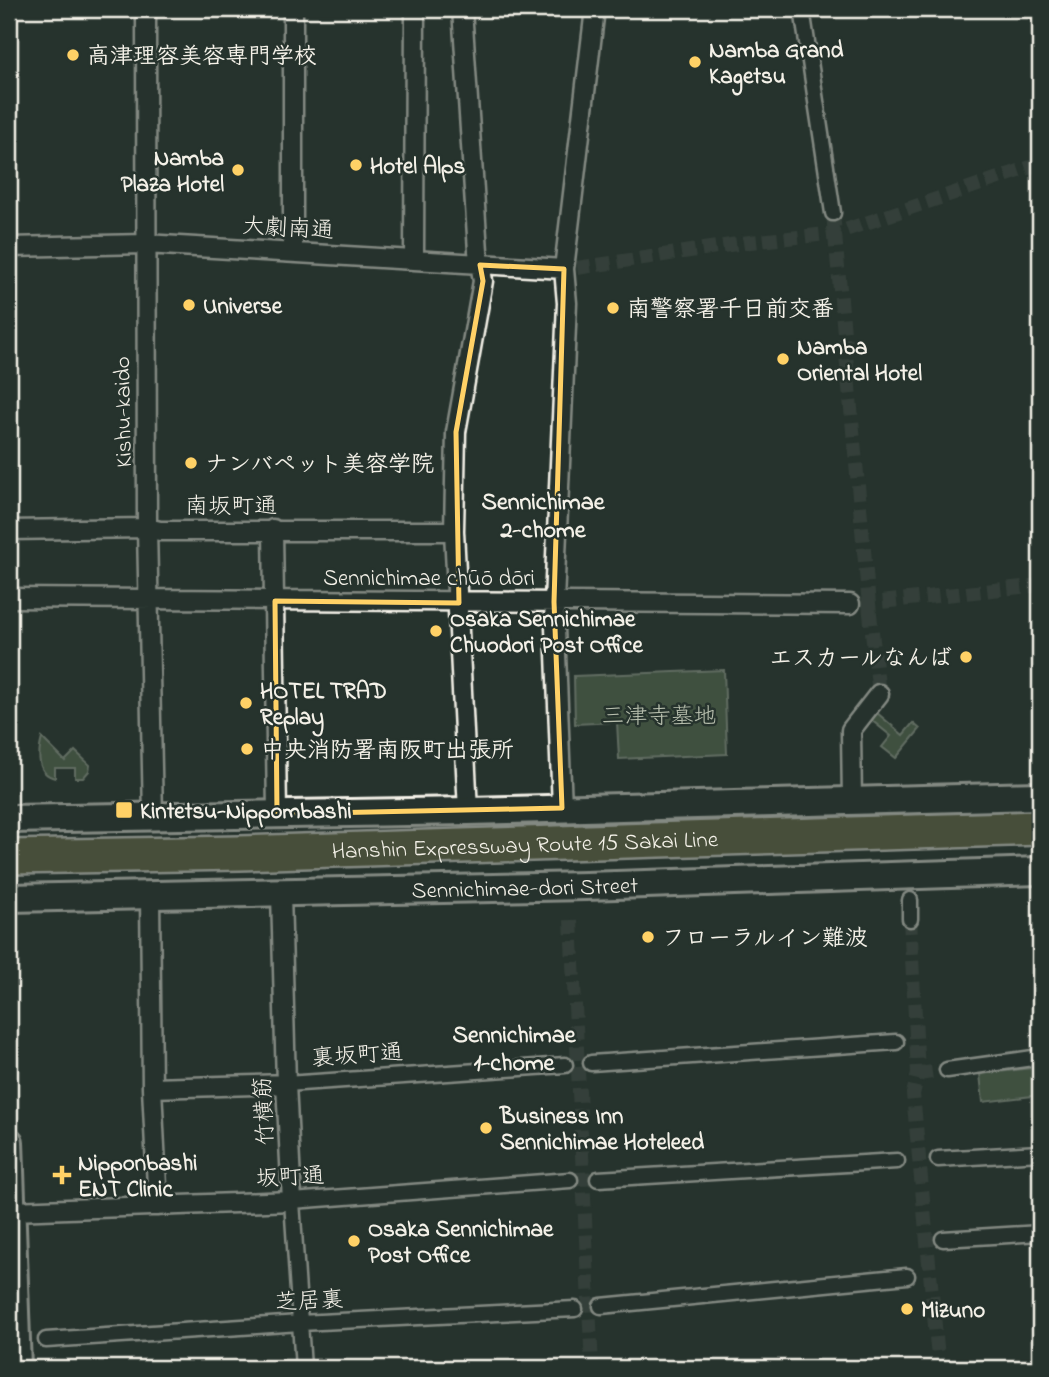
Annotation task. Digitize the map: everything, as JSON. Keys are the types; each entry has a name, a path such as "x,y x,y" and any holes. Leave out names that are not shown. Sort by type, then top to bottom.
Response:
{"highway":[{"name":"Hanshin Expressway Route 15 Sakai Line","path":"9,857 240,853 1040,828"}],"main road":[{"path":"9,819 468,811 1040,796"},
{"name":"Sennichimae-dori Street","path":"9,898 586,886 1040,871"},
{"path":"9,1142 17,1368"}],"street":[{"name":"Kishu-kaido","path":"145,9 147,528 153,816"},
{"path":"293,9 293,252"},
{"path":"414,258 415,9"},
{"path":"462,9 483,281 456,432 454,531 468,811"},
{"path":"562,808 554,602 567,303 595,9"},
{"path":"802,9 833,213"},
{"name":"大劇南通","path":"9,247 145,244 570,268"},
{"name":"南坂町通","path":"9,530 147,528 160,531 454,531"},
{"path":"273,529 277,814"},
{"name":"Sennichimae chūō dōri","path":"9,598 850,604"},
{"path":"852,802 851,730 879,694"},
{"name":"竹横筋","path":"281,893 286,1084 303,1368"},
{"path":"150,896 152,1088 158,1206"},
{"path":"910,900 910,919"},
{"path":"591,1063 896,1042"},
{"path":"947,1070 1040,1057"},
{"name":"裏坂町通","path":"152,1088 286,1084 565,1065"},
{"path":"939,1159 1040,1153"},
{"path":"598,1179 897,1161"},
{"name":"坂町通","path":"12,1211 292,1201 570,1180"},
{"path":"943,1239 1040,1233"},
{"path":"601,1306 907,1276"},
{"name":"芝居裏","path":"46,1340 575,1308"}],"highlighted area":[{"path":"480,265 564,269 554,602 562,808 277,814 275,601 459,603 456,432 483,281"}],"green space":[{"name":"三津寺墓地","path":"724,670 727,754 619,759 617,722 575,724 574,676"},
{"path":"876,712 903,735 913,723 920,729 896,758 882,747 891,736 870,719"},
{"path":"42,738 65,761 75,751 90,765 89,771 83,778 75,778 75,768 55,768 55,778 49,776 41,768"},
{"path":"1040,1067 1040,1095 983,1102 980,1074"}],"tunnel":[{"path":"577,268 750,242 836,233 1040,164"},
{"path":"833,213 879,694"},
{"path":"862,604 1040,585"},
{"path":"910,919 918,1074 913,1094 939,1368"},
{"path":"571,920 592,1368"},
{"path":"918,1074 947,1070"}],"place":[{"name":"高津理容美容専門学校","path":"73,55"},
{"name":"Namba Grand Kagetsu","path":"695,62"},
{"name":"Hotel Alps","path":"356,165"},
{"name":"Namba Plaza Hotel","path":"238,170"},
{"name":"Universe","path":"189,305"},
{"name":"南警察署千日前交番","path":"613,308"},
{"name":"Namba Oriental Hotel","path":"783,359"},
{"name":"ナンバペット美容学院","path":"191,463"},
{"name":"Osaka Sennichimae Chuodori Post Office","path":"436,631"},
{"name":"エスカールなんば","path":"966,657"},
{"name":"HOTEL TRAD Replay","path":"246,703"},
{"name":"中央消防署南阪町出張所","path":"247,749"},
{"name":"Kintetsu-Nippombashi","path":"124,810"},
{"name":"フローラルイン難波","path":"648,937"},
{"name":"Business Inn Sennichimae Hoteleed","path":"486,1128"},
{"name":"Nipponbashi ENT Clinic","path":"62,1175"},
{"name":"Osaka Sennichimae Post Office","path":"354,1241"},
{"name":"Mizuno","path":"907,1309"}],"district":[{"name":"Sennichimae 2-chome","path":"543,515"},
{"name":"Sennichimae 1-chome","path":"514,1048"}]}
